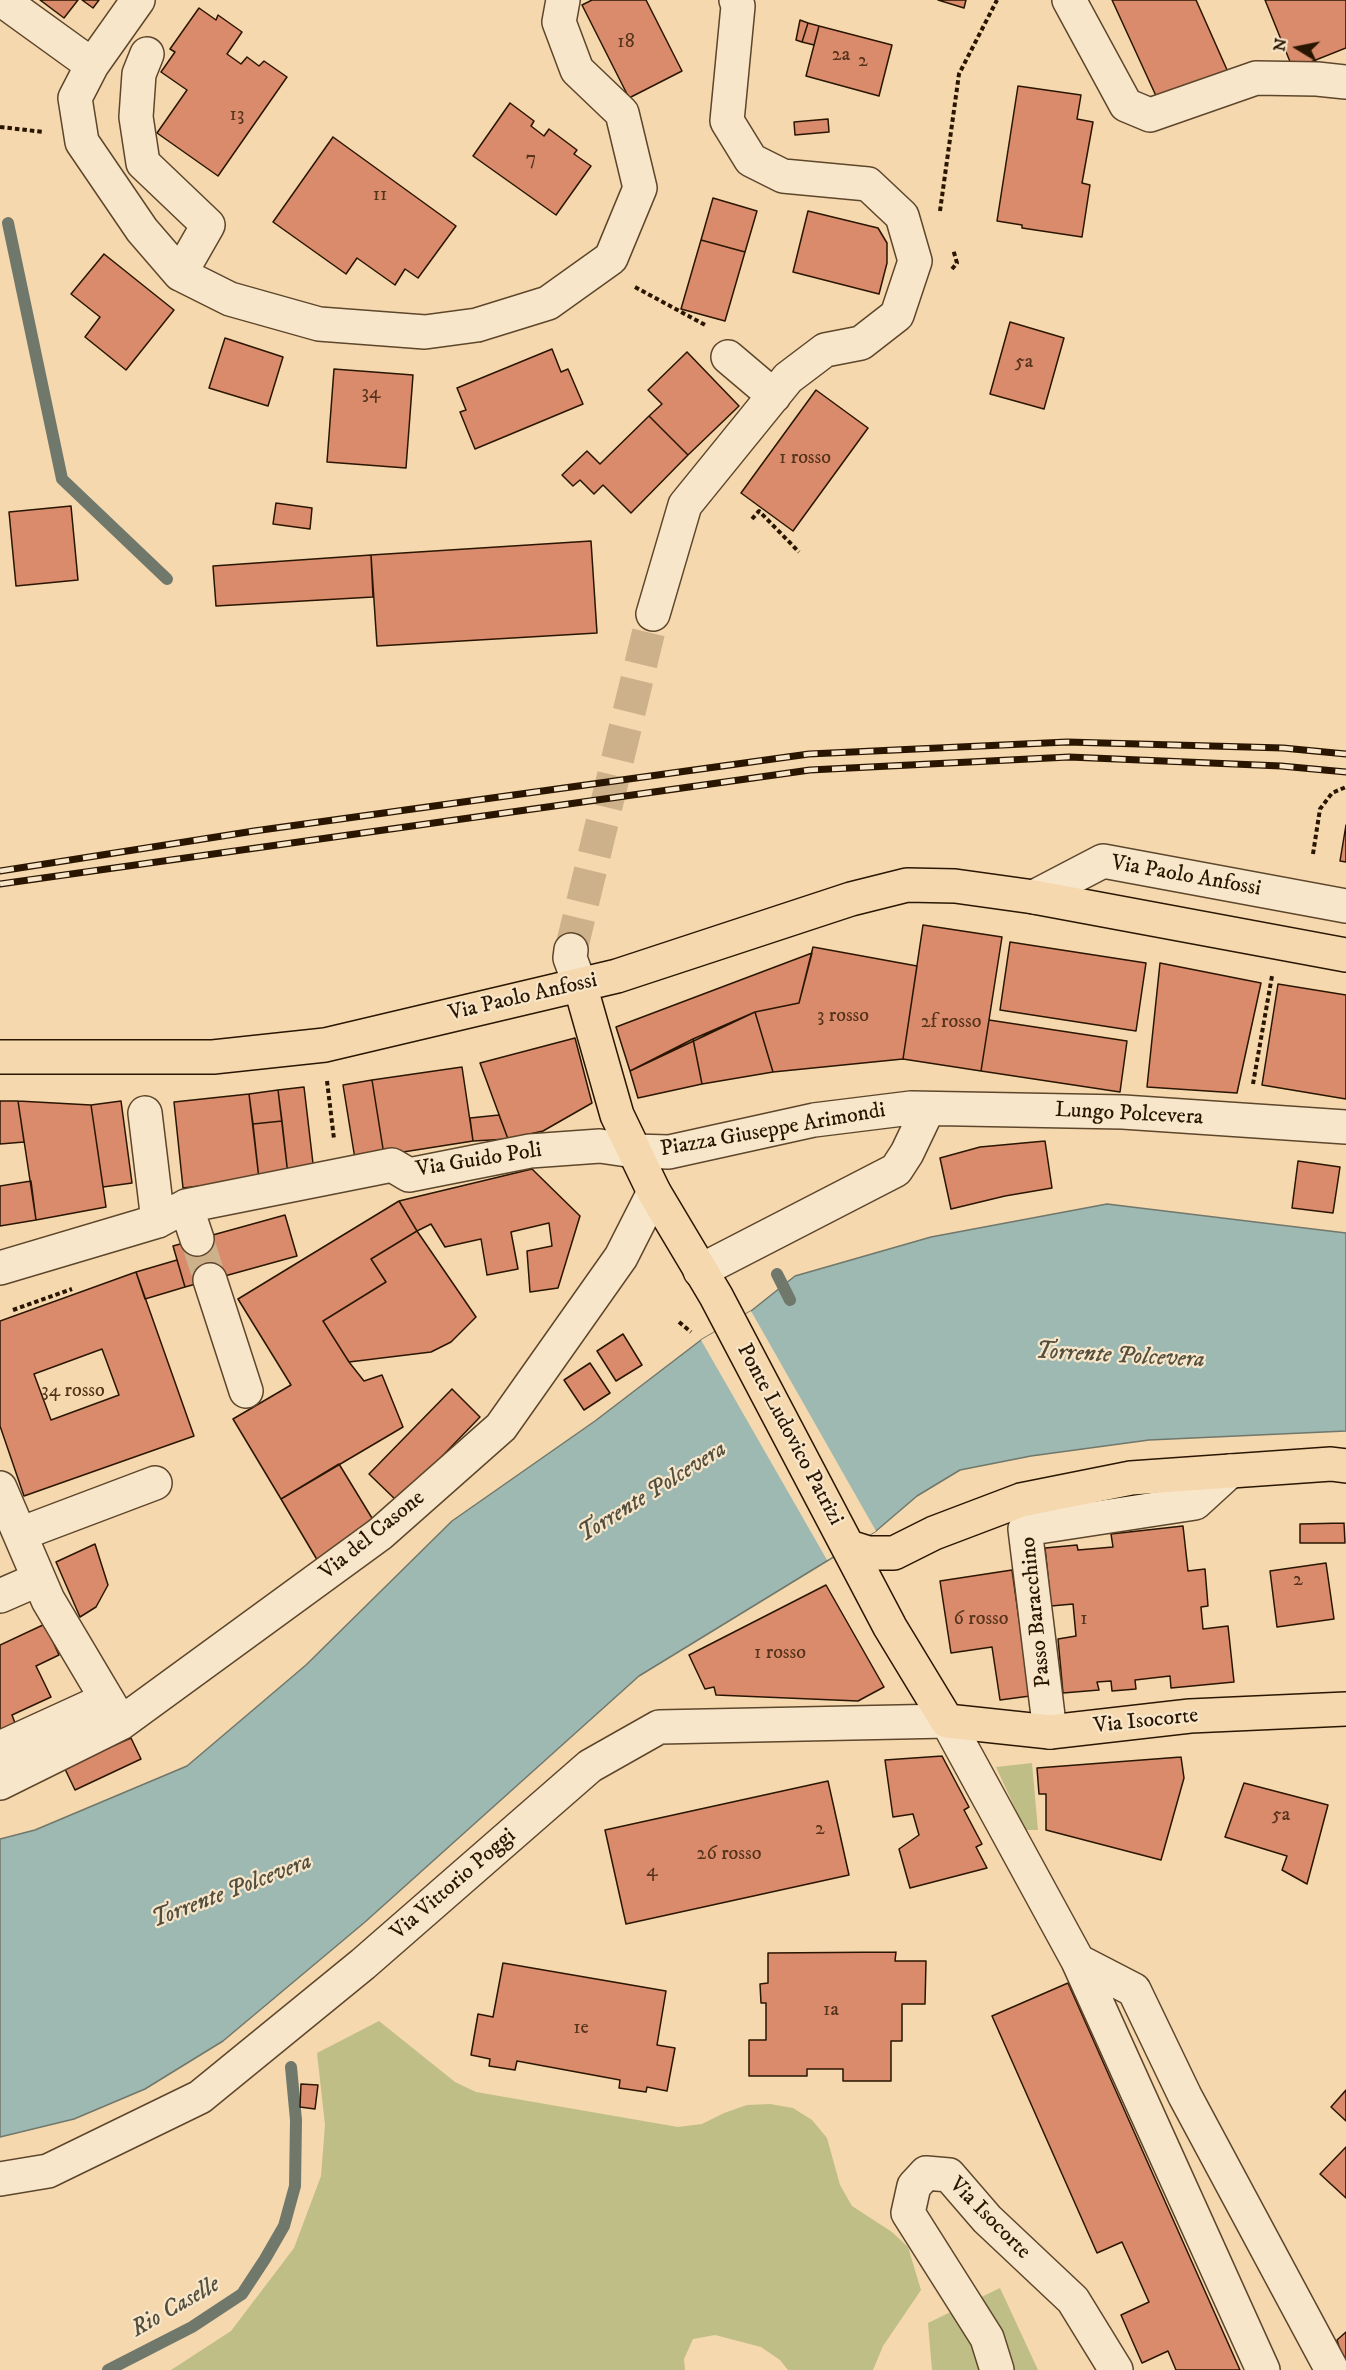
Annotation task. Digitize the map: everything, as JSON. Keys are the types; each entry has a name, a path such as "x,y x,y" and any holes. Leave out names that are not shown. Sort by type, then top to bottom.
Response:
{"main road":[{"name":"Via Paolo Anfossi","path":"0,1057 213,1057 325,1045 617,976 852,899 907,885 955,886 1034,897 1346,955"},
{"name":"Piazza Giuseppe Arimondi","path":"579,985 617,1115 654,1192 729,1324"},
{"name":"Ponte Ludovico Patrizi","path":"729,1324 849,1547"},
{"path":"849,1547 868,1553 894,1553 934,1533 1021,1500 1131,1478 1331,1464 1346,1466"},
{"path":"849,1547 890,1627 947,1721"},
{"path":"890,1627 887,1591 894,1553"},
{"name":"Via Isocorte","path":"947,1721 1050,1732 1190,1716 1346,1709"}],"street":[{"path":"2,0 92,65"},
{"path":"138,0 71,97 73,146 180,274 230,299 319,324 425,332 477,325 548,303 611,258 640,188 622,113 577,70 559,22 562,0"},
{"path":"1069,0 1126,105 1150,115 1256,78 1346,82"},
{"path":"653,614 684,505 788,378 825,350 861,343 897,315 915,261 902,216 868,184 783,176 751,160 727,121 739,2"},
{"path":"147,54 139,74 136,117 143,163 208,225 180,274"},
{"path":"721,344 774,396"},
{"name":"Via Paolo Anfossi","path":"1034,897 1103,861 1346,906"},
{"path":"571,951 570,958 579,985"},
{"name":"Lungo Polcevera","path":"920,1108 1123,1112 1346,1127"},
{"name":"Piazza Giuseppe Arimondi","path":"634,1152 669,1152 814,1120 920,1108 907,1154 896,1170 700,1271"},
{"path":"145,1113 166,1208 197,1239"},
{"name":"Via Guido Poli","path":"0,1268 166,1208 392,1165 409,1174 530,1151 600,1146 634,1152"},
{"name":"Via del Casone","path":"0,1783 104,1710 380,1534 501,1427 621,1257 654,1192"},
{"path":"210,1280 246,1391"},
{"name":"Passo Baracchino","path":"1050,1732 1025,1529 1195,1503 1230,1471"},
{"path":"25,1532 155,1483"},
{"path":"0,1488 25,1532 48,1600 104,1710 0,1748"},
{"path":"0,1596 39,1579"},
{"path":"947,1721 1078,1961 1263,2370"},
{"name":"Via Vittorio Poggi","path":"0,2180 48,2171 200,2097 363,1965 590,1766 659,1727 947,1721"},
{"path":"1078,1961 1134,1990 1185,2096 1332,2370"},
{"name":"Via Isocorte","path":"996,2370 987,2338 908,2213 914,2186 926,2173 949,2175 987,2219 1073,2300 1116,2370"}],"path":[{"path":"600,268 721,344"},
{"path":"752,519 759,511 799,552"},
{"path":"1313,854 1320,809 1332,793 1346,787"},
{"path":"1247,1121 1272,976"},
{"path":"328,1095 335,1147"},
{"path":"13,1310 72,1289"},
{"path":"43,1299 45,1305"},
{"path":"679,1322 691,1332"}],"shaded area":[{"path":"1032,1763 1038,1830 1025,1830 996,1767"},
{"path":"379,2021 455,2082 476,2092 678,2127 702,2124 747,2105 770,2104 793,2108 812,2120 827,2138 840,2185 852,2206 892,2232 908,2247 921,2290 883,2346 873,2370 788,2370 780,2360 761,2347 715,2335 693,2339 684,2359 685,2370 171,2370 231,2331 294,2248 321,2176 325,2125 317,2053"},
{"path":"1000,2288 1038,2370 932,2370 928,2323"}],"water":[{"name":"Torrente Polcevera","path":"1107,1204 1346,1233 1346,1431 1149,1440 1031,1456 960,1470 917,1496 876,1531 639,1676 365,1922 223,2041 145,2089 74,2119 0,2137 0,1839 35,1830 187,1766 306,1665 452,1521 595,1421 701,1340 751,1311 795,1276 931,1237"}],"pier":[{"path":"751,1311 876,1531 827,1560 701,1340"}],"building":[{"path":"40,0 78,0 64,18"},
{"path":"82,0 99,0 93,8"},
{"path":"592,0 646,0 682,71 629,98 582,5"},
{"path":"938,0 966,0 964,8"},
{"path":"1112,0 1196,0 1228,72 1188,91 1185,85 1157,98"},
{"path":"1265,0 1346,0 1346,48 1293,69"},
{"path":"199,8 216,20 218,15 242,32 227,54 241,64 247,57 259,66 264,61 287,77 218,176 157,133 187,90 161,72 175,52 170,49"},
{"path":"800,20 808,23 802,42 796,40"},
{"path":"808,23 819,26 814,45 802,42"},
{"path":"819,26 892,45 879,96 806,76"},
{"path":"1018,86 1081,95 1077,119 1093,122 1082,183 1090,185 1082,237 1022,228 1022,225 997,221"},
{"path":"510,103 534,121 531,126 544,136 549,129 577,150 574,154 591,166 556,215 473,156"},
{"path":"828,119 829,132 795,135 794,122"},
{"path":"333,137 456,226 418,278 405,269 395,285 357,258 346,274 273,222"},
{"path":"713,198 757,211 745,252 701,240"},
{"path":"808,211 878,228 887,243 887,263 879,294 793,272"},
{"path":"701,240 745,252 725,321 681,309"},
{"path":"104,254 174,310 126,370 85,337 100,317 71,294"},
{"path":"1010,322 1064,338 1044,409 990,394"},
{"path":"225,338 283,357 268,406 209,388"},
{"path":"552,349 561,372 568,369 583,404 475,449 460,412 466,410 457,388"},
{"path":"687,352 739,406 688,455 649,416 662,404 648,390"},
{"path":"334,369 413,375 406,468 327,462"},
{"path":"816,390 868,428 793,531 741,493"},
{"path":"649,416 688,455 631,513 603,485 594,494 580,480 573,486 562,475 587,451 600,464"},
{"path":"276,503 312,508 310,529 273,524"},
{"path":"71,506 78,580 16,586 9,512"},
{"path":"591,541 597,633 377,646 371,555"},
{"path":"371,555 373,597 216,606 213,566"},
{"path":"1346,825 1346,862 1340,861"},
{"path":"923,925 1002,937 981,1071 903,1059"},
{"path":"1010,942 1146,963 1136,1031 1000,1010"},
{"path":"813,947 917,966 903,1059 773,1072 755,1012 799,1003"},
{"path":"812,953 799,1003 755,1012 630,1071 616,1027"},
{"path":"1160,963 1261,983 1237,1093 1147,1087"},
{"path":"1278,984 1346,995 1346,1099 1262,1085"},
{"path":"755,1012 773,1072 702,1084 693,1039"},
{"path":"989,1020 1127,1041 1120,1092 981,1071"},
{"path":"575,1038 592,1103 543,1131 508,1139 480,1063"},
{"path":"693,1039 702,1084 638,1098 630,1071"},
{"path":"462,1067 473,1141 384,1155 372,1080"},
{"path":"372,1080 384,1155 355,1159 343,1085"},
{"path":"304,1087 314,1172 288,1175 278,1090"},
{"path":"278,1090 282,1121 253,1124 249,1094"},
{"path":"249,1094 259,1179 183,1188 174,1102"},
{"path":"0,1101 18,1101 24,1142 0,1144"},
{"path":"18,1101 91,1105 106,1207 36,1220"},
{"path":"121,1101 132,1183 103,1187 91,1105"},
{"path":"499,1115 508,1139 473,1141 470,1118"},
{"path":"282,1121 288,1175 259,1179 253,1124"},
{"path":"1045,1141 1052,1188 951,1209 940,1158 980,1147"},
{"path":"1298,1161 1340,1167 1333,1213 1292,1208"},
{"path":"532,1169 580,1216 558,1288 530,1292 527,1251 552,1246 549,1223 511,1232 518,1269 487,1275 481,1239 445,1247 431,1224 417,1231 399,1201"},
{"path":"31,1181 36,1220 0,1226 0,1186"},
{"path":"399,1201 417,1231 371,1259 386,1282 323,1321 364,1381 382,1375 403,1427 281,1499 233,1419 291,1385 238,1299"},
{"path":"285,1215 297,1256 185,1287 173,1246"},
{"path":"417,1231 476,1317 451,1342 431,1352 349,1362 323,1321 386,1282 371,1259"},
{"path":"177,1260 185,1287 145,1299 136,1272"},
{"path":"136,1272 194,1436 24,1496 0,1426 0,1321","holes":["102,1349 119,1395 51,1420 34,1374"]},
{"path":"623,1334 642,1365 616,1381 597,1351"},
{"path":"590,1363 610,1393 584,1410 564,1380"},
{"path":"452,1389 480,1417 398,1502 369,1474"},
{"path":"339,1464 375,1523 322,1568 281,1499"},
{"path":"1344,1523 1345,1543 1300,1543 1300,1524"},
{"path":"1183,1526 1188,1571 1205,1569 1208,1606 1201,1607 1203,1629 1228,1626 1234,1682 1171,1688 1170,1676 1135,1680 1136,1689 1112,1691 1111,1681 1097,1682 1099,1690 1063,1693 1058,1639 1076,1636 1073,1604 1051,1606 1045,1548 1077,1545 1078,1550 1113,1547 1111,1534"},
{"path":"95,1544 108,1585 96,1607 80,1617 56,1562"},
{"path":"1326,1563 1334,1619 1277,1627 1270,1571"},
{"path":"1012,1570 1030,1696 1000,1700 992,1647 951,1653 940,1581"},
{"path":"826,1585 884,1687 858,1701 716,1695 714,1687 705,1689 689,1655"},
{"path":"45,1624 59,1655 36,1666 51,1697 12,1715 15,1723 0,1730 0,1645"},
{"path":"131,1738 141,1759 75,1790 64,1767"},
{"path":"942,1756 969,1807 964,1810 982,1844 976,1847 987,1868 910,1888 899,1849 919,1835 913,1814 893,1817 885,1760"},
{"path":"1181,1757 1184,1778 1161,1860 1046,1830 1046,1794 1039,1794 1037,1768"},
{"path":"828,1781 849,1875 626,1924 605,1830"},
{"path":"1244,1783 1328,1805 1307,1884 1282,1870 1287,1856 1225,1837"},
{"path":"896,1952 895,1961 926,1961 925,2004 902,2004 902,2041 891,2041 891,2081 843,2081 843,2069 807,2069 807,2076 749,2076 749,2040 766,2040 766,2003 761,2003 760,1984 768,1983 768,1953"},
{"path":"503,1963 666,1991 657,2045 675,2048 667,2091 647,2087 646,2092 619,2088 620,2080 517,2061 515,2070 489,2066 490,2059 471,2055 478,2014 493,2017"},
{"path":"1068,1983 1240,2370 1176,2370 1168,2351 1142,2363 1121,2315 1149,2302 1122,2242 1097,2253 992,2016"},
{"path":"301,2084 318,2085 315,2109 300,2107"},
{"path":"1346,2090 1346,2121 1331,2107"},
{"path":"1346,2147 1346,2198 1320,2174"},
{"path":"1346,2332 1346,2370 1337,2340"}],"waterway":[{"path":"8,223 62,479 167,579"},
{"path":"777,1274 790,1300"},
{"name":"Rio Caselle","path":"108,2370 192,2327 242,2294 265,2259 284,2226 295,2186 296,2120 291,2067"}],"tunnel":[{"path":"571,950 653,614"},
{"path":"197,1239 210,1280"}],"railway":[{"path":"0,871 254,831 809,754 1067,742 1283,748 1346,754"},
{"path":"0,884 810,770 1069,757 1281,766 1346,772"}]}
